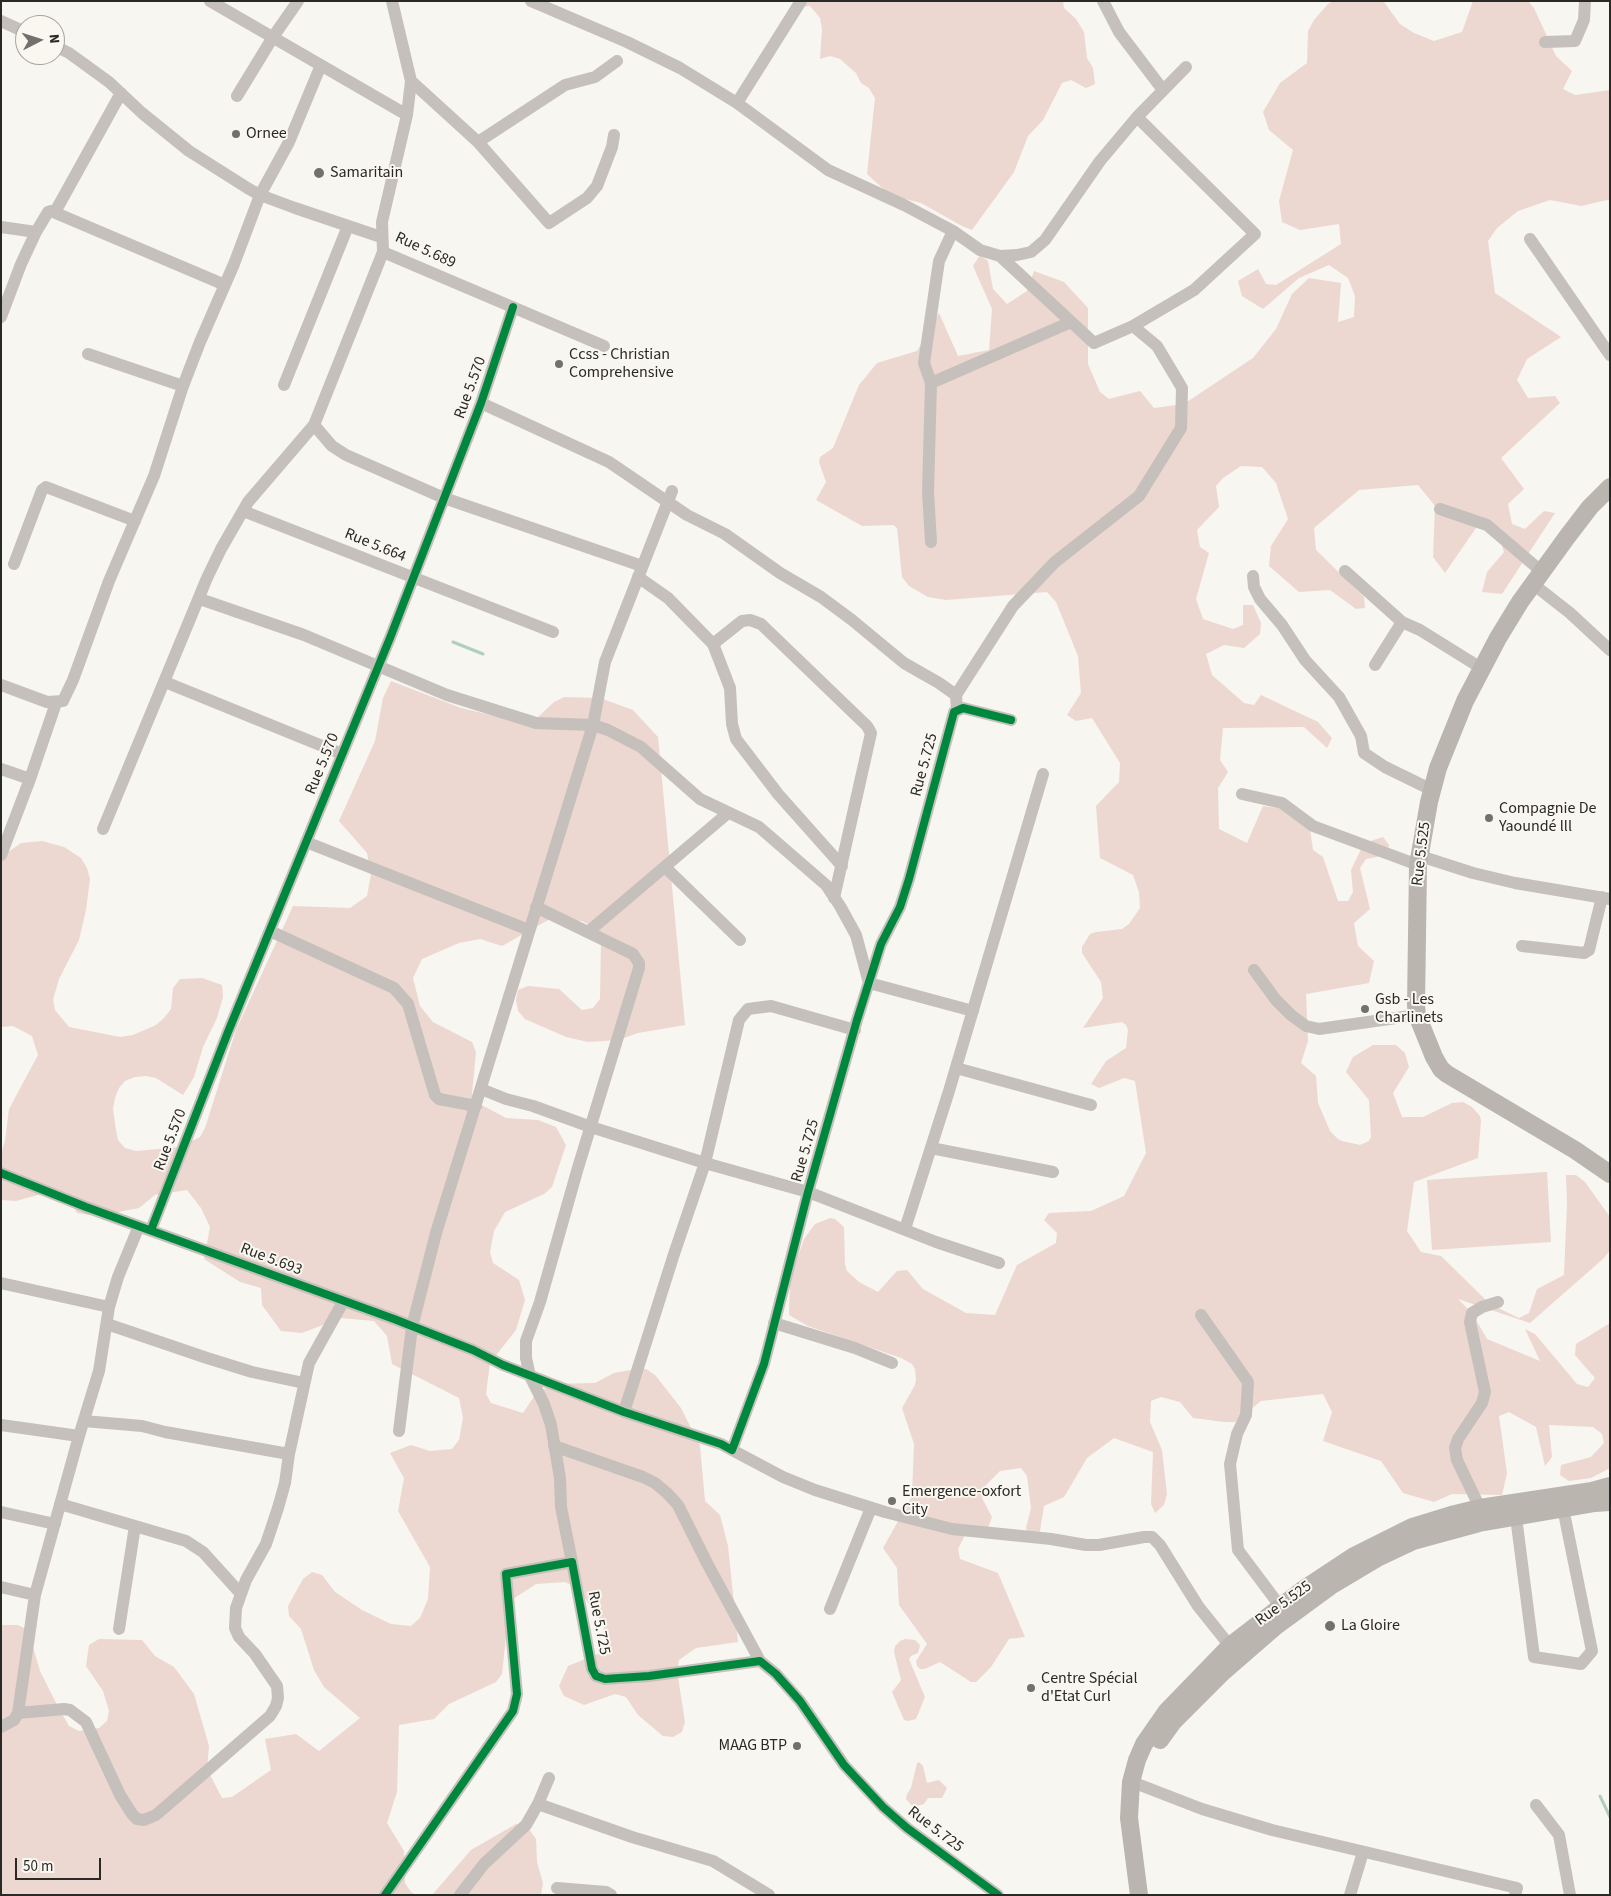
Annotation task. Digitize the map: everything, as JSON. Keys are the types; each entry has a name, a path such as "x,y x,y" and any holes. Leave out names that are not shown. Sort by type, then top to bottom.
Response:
{"street":[{"path":"210,1 407,115"},
{"path":"237,96 273,37 298,1"},
{"name":"Rue 5.689","path":"392,1 411,81 407,115 385,207 382,237 383,252 604,346"},
{"path":"737,103 802,1"},
{"path":"1102,1 1119,32 1163,90"},
{"path":"1545,42 1575,41 1584,20 1585,1"},
{"path":"531,2 626,42 680,68 737,103 828,170 904,205 953,231 980,250 1000,256 1017,256 1031,252 1045,240 1100,161 1137,117 1186,67"},
{"path":"1,21 15,27"},
{"path":"65,50 109,82 142,113 189,151 260,195 382,237"},
{"path":"478,142 565,85 595,77 617,61"},
{"path":"1,685 47,702 56,703 63,701 74,680 109,581 154,476 183,386 260,195 290,142 321,65"},
{"path":"411,81 478,142 549,224 588,198 597,186 612,147 614,135"},
{"path":"54,212 121,94"},
{"path":"1000,256 1094,343 1133,326 1194,290 1255,234 1137,117"},
{"path":"1,317 21,264 48,212 54,212 104,235 225,285"},
{"path":"1,226 36,232"},
{"path":"284,385 348,226"},
{"path":"931,542 928,492 931,383 924,363 939,261 953,231"},
{"path":"1530,239 1610,355"},
{"path":"103,829 221,549 248,502 314,425 383,252"},
{"name":"Rue 5.570","path":"18,1713 35,1595 99,1370 109,1307 118,1277 145,1228 270,931 378,667 481,403 513,307"},
{"path":"931,383 1071,322"},
{"path":"1011,720 963,708 957,710 956,696 1013,606 1055,562 1139,496 1181,428 1182,388 1158,346 1133,326"},
{"path":"88,354 183,386"},
{"path":"481,403 610,462 670,496 687,515 725,534 780,572 821,597 852,620 904,664 939,683 956,696"},
{"path":"314,425 332,446 346,455 444,498 640,572 712,644 730,688 732,724 736,739 778,794 842,866"},
{"name":"Rue 5.525","path":"1610,486 1590,507 1537,578 1480,668 1464,701 1438,768 1432,790 1419,860 1416,939 1417,1015 1434,1057 1441,1069 1575,1150 1610,1174"},
{"path":"14,564 42,490 46,487 135,521"},
{"path":"399,1431 412,1328 436,1233 592,725 604,662 670,496"},
{"path":"1440,509 1487,525 1570,612 1610,650"},
{"name":"Rue 5.664","path":"243,511 412,579 553,632"},
{"path":"1345,572 1402,622 1420,630 1480,668"},
{"path":"1254,576 1254,587 1260,599 1282,625 1305,660 1339,698 1361,736 1364,753 1385,767 1432,790"},
{"path":"200,599 304,635 448,695 536,723 592,725 608,730 641,747 700,799 759,827 826,885 856,935 869,983 973,1010"},
{"path":"712,644 742,621 750,620 761,624 867,726 871,734 834,898"},
{"path":"1375,666 1402,622"},
{"path":"165,682 342,754"},
{"path":"1,854 30,780 56,703"},
{"name":"Rue 5.725","path":"732,1450 764,1364 808,1192 880,944 900,907 954,712 957,710"},
{"path":"1,769 30,780"},
{"path":"904,1229 956,1068 1043,774"},
{"path":"1242,794 1282,803 1313,826 1419,860 1507,881 1606,898 1589,950 1584,953 1522,946"},
{"path":"536,907 588,932 728,813"},
{"path":"306,842 529,930"},
{"path":"665,867 740,940"},
{"path":"270,931 394,988 408,1004 435,1095 439,1099 476,1106"},
{"name":"Rue 5.725","path":"588,932 633,954 639,963 639,968 540,1302 526,1341 526,1358 530,1376 544,1404 551,1425 560,1478 561,1507 592,1669 596,1676 605,1679 649,1676 760,1661"},
{"path":"856,935 880,944"},
{"path":"1254,970 1276,1000 1291,1015 1306,1026 1319,1029 1417,1015"},
{"path":"624,1412 705,1163 739,1020 748,1009 771,1006 855,1030"},
{"path":"956,1068 1091,1104"},
{"path":"481,1089 705,1163 808,1192 999,1263"},
{"path":"931,1148 1053,1172"},
{"name":"Rue 5.693","path":"1,1173 473,1350 530,1376"},
{"path":"1,1283 109,1307"},
{"path":"1,1727 14,1720 18,1713 64,1708 78,1715 86,1722 120,1795 132,1814 137,1819 144,1820 156,1815 270,1716 278,1698 277,1686 256,1654 239,1637 235,1628 235,1619 240,1594 266,1544 285,1483 289,1454 309,1363 343,1302"},
{"path":"1480,1508 1457,1460 1455,1448 1458,1439 1482,1403 1486,1392 1471,1334 1470,1322 1472,1313 1482,1307 1498,1302"},
{"path":"1202,1315 1248,1382 1246,1415 1237,1434 1230,1464 1238,1550 1280,1606"},
{"path":"774,1323 855,1348 892,1364"},
{"path":"107,1324 252,1372 304,1383"},
{"path":"530,1376 624,1412 721,1444 783,1477 816,1490 871,1508 952,1529 1051,1539 1086,1545 1099,1545 1152,1537 1157,1540 1198,1606 1230,1646"},
{"path":"84,1421 142,1426 165,1432 289,1454"},
{"path":"1,1425 79,1436"},
{"name":"Rue 5.725","path":"554,1446 643,1477 655,1483 667,1493 678,1505 760,1661 776,1674 800,1701 844,1765 883,1807 907,1828 998,1895"},
{"name":"Rue 5.525","path":"1139,1895 1130,1818 1131,1782 1137,1760 1144,1744 1167,1711 1230,1646 1280,1606 1354,1556 1412,1527 1480,1508 1592,1491 1610,1486"},
{"name":"Rue 5.525","path":"1151,1895 1139,1817 1140,1785 1145,1768 1173,1722 1234,1661 1306,1603 1355,1570 1412,1541 1471,1525 1516,1516 1610,1502"},
{"path":"60,1504 186,1541 203,1552 240,1594"},
{"path":"830,1609 871,1508"},
{"path":"1516,1516 1534,1657 1581,1664 1592,1650 1563,1508"},
{"path":"1,1512 55,1524"},
{"path":"119,1629 135,1526"},
{"path":"385,1895 513,1711 517,1694 506,1574 572,1562"},
{"path":"1,1587 35,1595"},
{"path":"460,1895 484,1864 526,1825 538,1804 549,1778"},
{"path":"1140,1785 1239,1821 1517,1888 1515,1895"},
{"path":"538,1804 632,1837 713,1861 769,1895"},
{"path":"1536,1805 1559,1836 1570,1895"},
{"path":"1350,1895 1364,1852"},
{"path":"557,1888 606,1892 611,1895"}],"shaded area":[{"path":"796,1 1063,1 1064,8 1076,19 1084,32 1087,58 1093,68 1095,84 1086,88 1071,80 1062,83 1043,120 1028,136 1014,172 972,230 921,203 890,195 867,174 875,98 869,88 861,83 856,73 840,59 830,56 820,59 822,29 820,18 810,6 800,7"},
{"path":"1333,1 1384,2 1400,24 1414,33 1434,41 1462,32 1473,1 1528,1 1534,8 1556,56 1572,71 1563,89 1575,95 1610,90 1610,201 1581,206 1550,200 1518,211 1497,228 1488,241 1495,293 1561,337 1527,359 1517,380 1528,398 1555,396 1560,403 1501,458 1524,489 1508,504 1512,524 1525,529 1544,511 1555,513 1502,594 1482,592 1487,572 1504,552 1496,527 1478,525 1445,573 1433,557 1435,506 1418,485 1359,490 1314,528 1316,550 1364,597 1365,608 1356,609 1330,590 1299,592 1269,566 1271,546 1288,519 1276,483 1262,467 1241,466 1223,478 1216,486 1219,507 1197,530 1200,547 1209,553 1196,599 1203,619 1233,629 1243,625 1243,605 1253,605 1261,623 1260,634 1244,648 1224,645 1206,654 1212,675 1244,703 1254,705 1261,695 1318,722 1332,738 1327,748 1304,727 1223,728 1220,760 1228,772 1218,788 1219,829 1247,843 1263,806 1284,809 1310,829 1313,850 1323,857 1338,901 1348,901 1353,892 1351,870 1364,843 1383,837 1389,845 1387,855 1366,859 1360,868 1370,909 1354,923 1358,946 1374,961 1369,983 1306,994 1308,1041 1301,1063 1316,1076 1318,1103 1330,1131 1342,1141 1360,1145 1369,1141 1371,1137 1369,1100 1346,1072 1353,1057 1373,1045 1396,1045 1405,1053 1409,1067 1393,1093 1402,1117 1423,1117 1452,1103 1463,1102 1472,1107 1480,1116 1478,1158 1414,1182 1407,1231 1421,1252 1441,1256 1490,1304 1519,1318 1529,1313 1537,1289 1564,1275 1567,1203 1566,1175 1576,1175 1585,1182 1610,1217 1610,1250 1604,1258 1530,1323 1458,1299 1472,1313 1487,1339 1540,1361 1525,1329 1535,1334 1577,1384 1588,1387 1595,1378 1575,1355 1576,1344 1610,1323 1610,1468 1591,1478 1569,1481 1560,1475 1561,1465 1591,1457 1604,1443 1602,1434 1593,1427 1549,1425 1552,1457 1545,1466 1536,1427 1509,1412 1499,1416 1507,1473 1502,1495 1452,1494 1434,1502 1403,1493 1381,1461 1323,1441 1332,1412 1323,1394 1261,1401 1235,1422 1193,1418 1180,1402 1161,1397 1151,1401 1150,1422 1162,1450 1167,1494 1164,1505 1155,1513 1151,1504 1153,1452 1114,1438 1087,1458 1064,1497 1044,1506 1039,1537 1029,1536 1026,1528 1031,1508 1027,1476 1021,1468 1000,1471 984,1487 982,1498 992,1517 988,1528 967,1531 958,1549 960,1559 998,1573 1025,1637 1009,1639 991,1667 976,1682 971,1682 940,1662 925,1669 920,1669 917,1666 916,1661 927,1644 899,1605 897,1568 883,1548 912,1496 914,1444 902,1408 915,1385 915,1369 912,1364 901,1358 808,1326 789,1315 790,1279 804,1239 815,1224 830,1218 835,1219 844,1227 845,1265 847,1271 859,1282 878,1292 897,1271 907,1270 923,1289 966,1313 995,1315 1017,1265 1056,1243 1057,1233 1044,1220 1049,1213 1091,1211 1124,1196 1146,1153 1135,1081 1124,1078 1099,1088 1091,1084 1106,1061 1126,1048 1128,1030 1122,1022 1083,1028 1103,998 1101,982 1082,953 1082,947 1090,934 1122,929 1129,924 1140,908 1139,892 1133,875 1100,858 1096,806 1119,782 1120,763 1092,718 1076,721 1067,715 1081,693 1078,656 1056,602 1047,592 946,600 928,597 909,586 902,577 897,528 893,525 862,526 816,500 826,482 819,462 820,457 833,448 859,385 877,363 917,351 939,313 958,356 989,350 992,309 973,266 980,255 988,261 993,289 1007,304 1027,291 1034,271 1064,282 1088,308 1088,364 1100,392 1109,399 1140,391 1154,408 1184,404 1253,358 1276,329 1292,294 1309,278 1341,283 1338,322 1354,317 1355,296 1348,278 1329,265 1299,278 1263,309 1242,296 1238,281 1258,269 1266,284 1276,285 1341,244 1339,224 1300,230 1282,222 1279,201 1293,150 1269,130 1263,112 1280,83 1307,63 1308,31 1314,20"},
{"path":"391,681 461,708 521,722 537,718 554,702 564,697 600,698 633,710 658,737 685,1025 638,1033 618,1040 588,1042 566,1037 525,1019 518,1011 516,1000 518,990 528,986 559,989 582,1010 593,1008 600,999 601,944 591,926 582,921 550,919 502,946 480,939 459,943 422,959 413,978 420,1006 433,1022 472,1042 476,1052 472,1094 478,1103 506,1118 538,1120 556,1127 566,1145 552,1187 544,1194 505,1212 494,1231 490,1252 493,1263 519,1280 525,1300 516,1330 490,1363 486,1394 491,1403 523,1413 535,1395 553,1384 595,1383 614,1373 636,1369 646,1369 655,1375 681,1408 700,1446 705,1501 720,1515 728,1546 738,1642 696,1648 679,1660 677,1671 685,1722 682,1732 673,1737 663,1736 638,1715 626,1697 615,1694 584,1705 564,1696 559,1686 568,1666 598,1654 606,1646 603,1625 579,1589 565,1582 536,1584 510,1601 502,1674 496,1682 449,1704 434,1719 399,1725 397,1792 387,1823 404,1851 405,1883 411,1892 416,1895 1,1895 1,1625 18,1625 28,1630 40,1671 55,1701 69,1726 79,1731 99,1728 107,1721 109,1711 103,1691 86,1666 89,1645 99,1639 142,1640 155,1656 174,1667 194,1694 209,1746 207,1769 222,1798 232,1797 271,1770 265,1739 296,1734 319,1751 360,1718 324,1687 314,1670 301,1629 289,1616 288,1606 303,1579 312,1572 322,1575 335,1592 362,1610 391,1624 411,1626 420,1618 428,1599 430,1567 398,1511 404,1478 390,1453 411,1445 430,1451 452,1449 459,1440 463,1418 459,1398 392,1364 387,1336 374,1321 341,1318 302,1333 281,1331 262,1305 261,1288 240,1282 204,1259 210,1227 201,1208 187,1190 155,1195 139,1208 97,1216 77,1213 67,1193 56,1190 16,1201 1,1200 1,1154 5,1141 9,1109 38,1055 32,1036 13,1026 1,1027 1,857 21,843 42,841 64,847 81,858 87,868 90,879 86,910 79,940 59,979 53,1000 55,1010 69,1027 120,1037 133,1035 156,1025 164,1018 171,1009 173,988 180,979 202,978 222,985 223,997 217,1018 203,1047 194,1077 183,1095 156,1078 146,1076 135,1077 125,1081 119,1088 115,1098 113,1109 118,1140 125,1148 136,1151 180,1147 200,1137 205,1128 236,1030 293,906 350,908 367,896 371,874 367,853 339,821 375,741 383,698"},
{"path":"1547,1172 1551,1242 1432,1250 1427,1180"},
{"path":"905,1639 915,1640 920,1645 918,1653 909,1659 925,1697 916,1719 908,1721 904,1720 892,1692 901,1680 894,1652 895,1646"},
{"path":"919,1762 923,1766 927,1783 939,1780 947,1788 942,1798 928,1798 924,1804 912,1806 906,1799 911,1788 917,1763"},
{"path":"516,1824 526,1825 536,1839 537,1862 543,1883 541,1895 432,1895 471,1850"}],"waterway":[{"path":"453,642 483,654"},
{"path":"1600,1796 1610,1817"}],"cycle path":[{"path":"151,1230 228,1032 390,638 481,403 513,307"},
{"path":"1,1173 86,1207 394,1319 473,1350 503,1365 624,1412 721,1444 732,1450 764,1364 808,1192 857,1020 881,944 900,907 909,879 954,712 963,708 1011,720"},
{"path":"385,1895 513,1711 517,1694 506,1574 572,1562 592,1669 596,1676 605,1679 649,1676 760,1661 776,1674 800,1701 844,1765 883,1807 907,1828 998,1895"}],"place":[{"name":"Ornee","path":"236,134"},
{"name":"Samaritain","path":"319,173"},
{"name":"Ccss - Christian Comprehensive","path":"559,364"},
{"name":"Compagnie De Yaoundé lll","path":"1489,818"},
{"name":"Gsb - Les Charlinets","path":"1365,1009"},
{"name":"Emergence-oxfort City","path":"892,1501"},
{"name":"La Gloire","path":"1330,1626"},
{"name":"Centre Spécial d'Etat Curl","path":"1031,1688"},
{"name":"MAAG BTP","path":"797,1746"}]}
